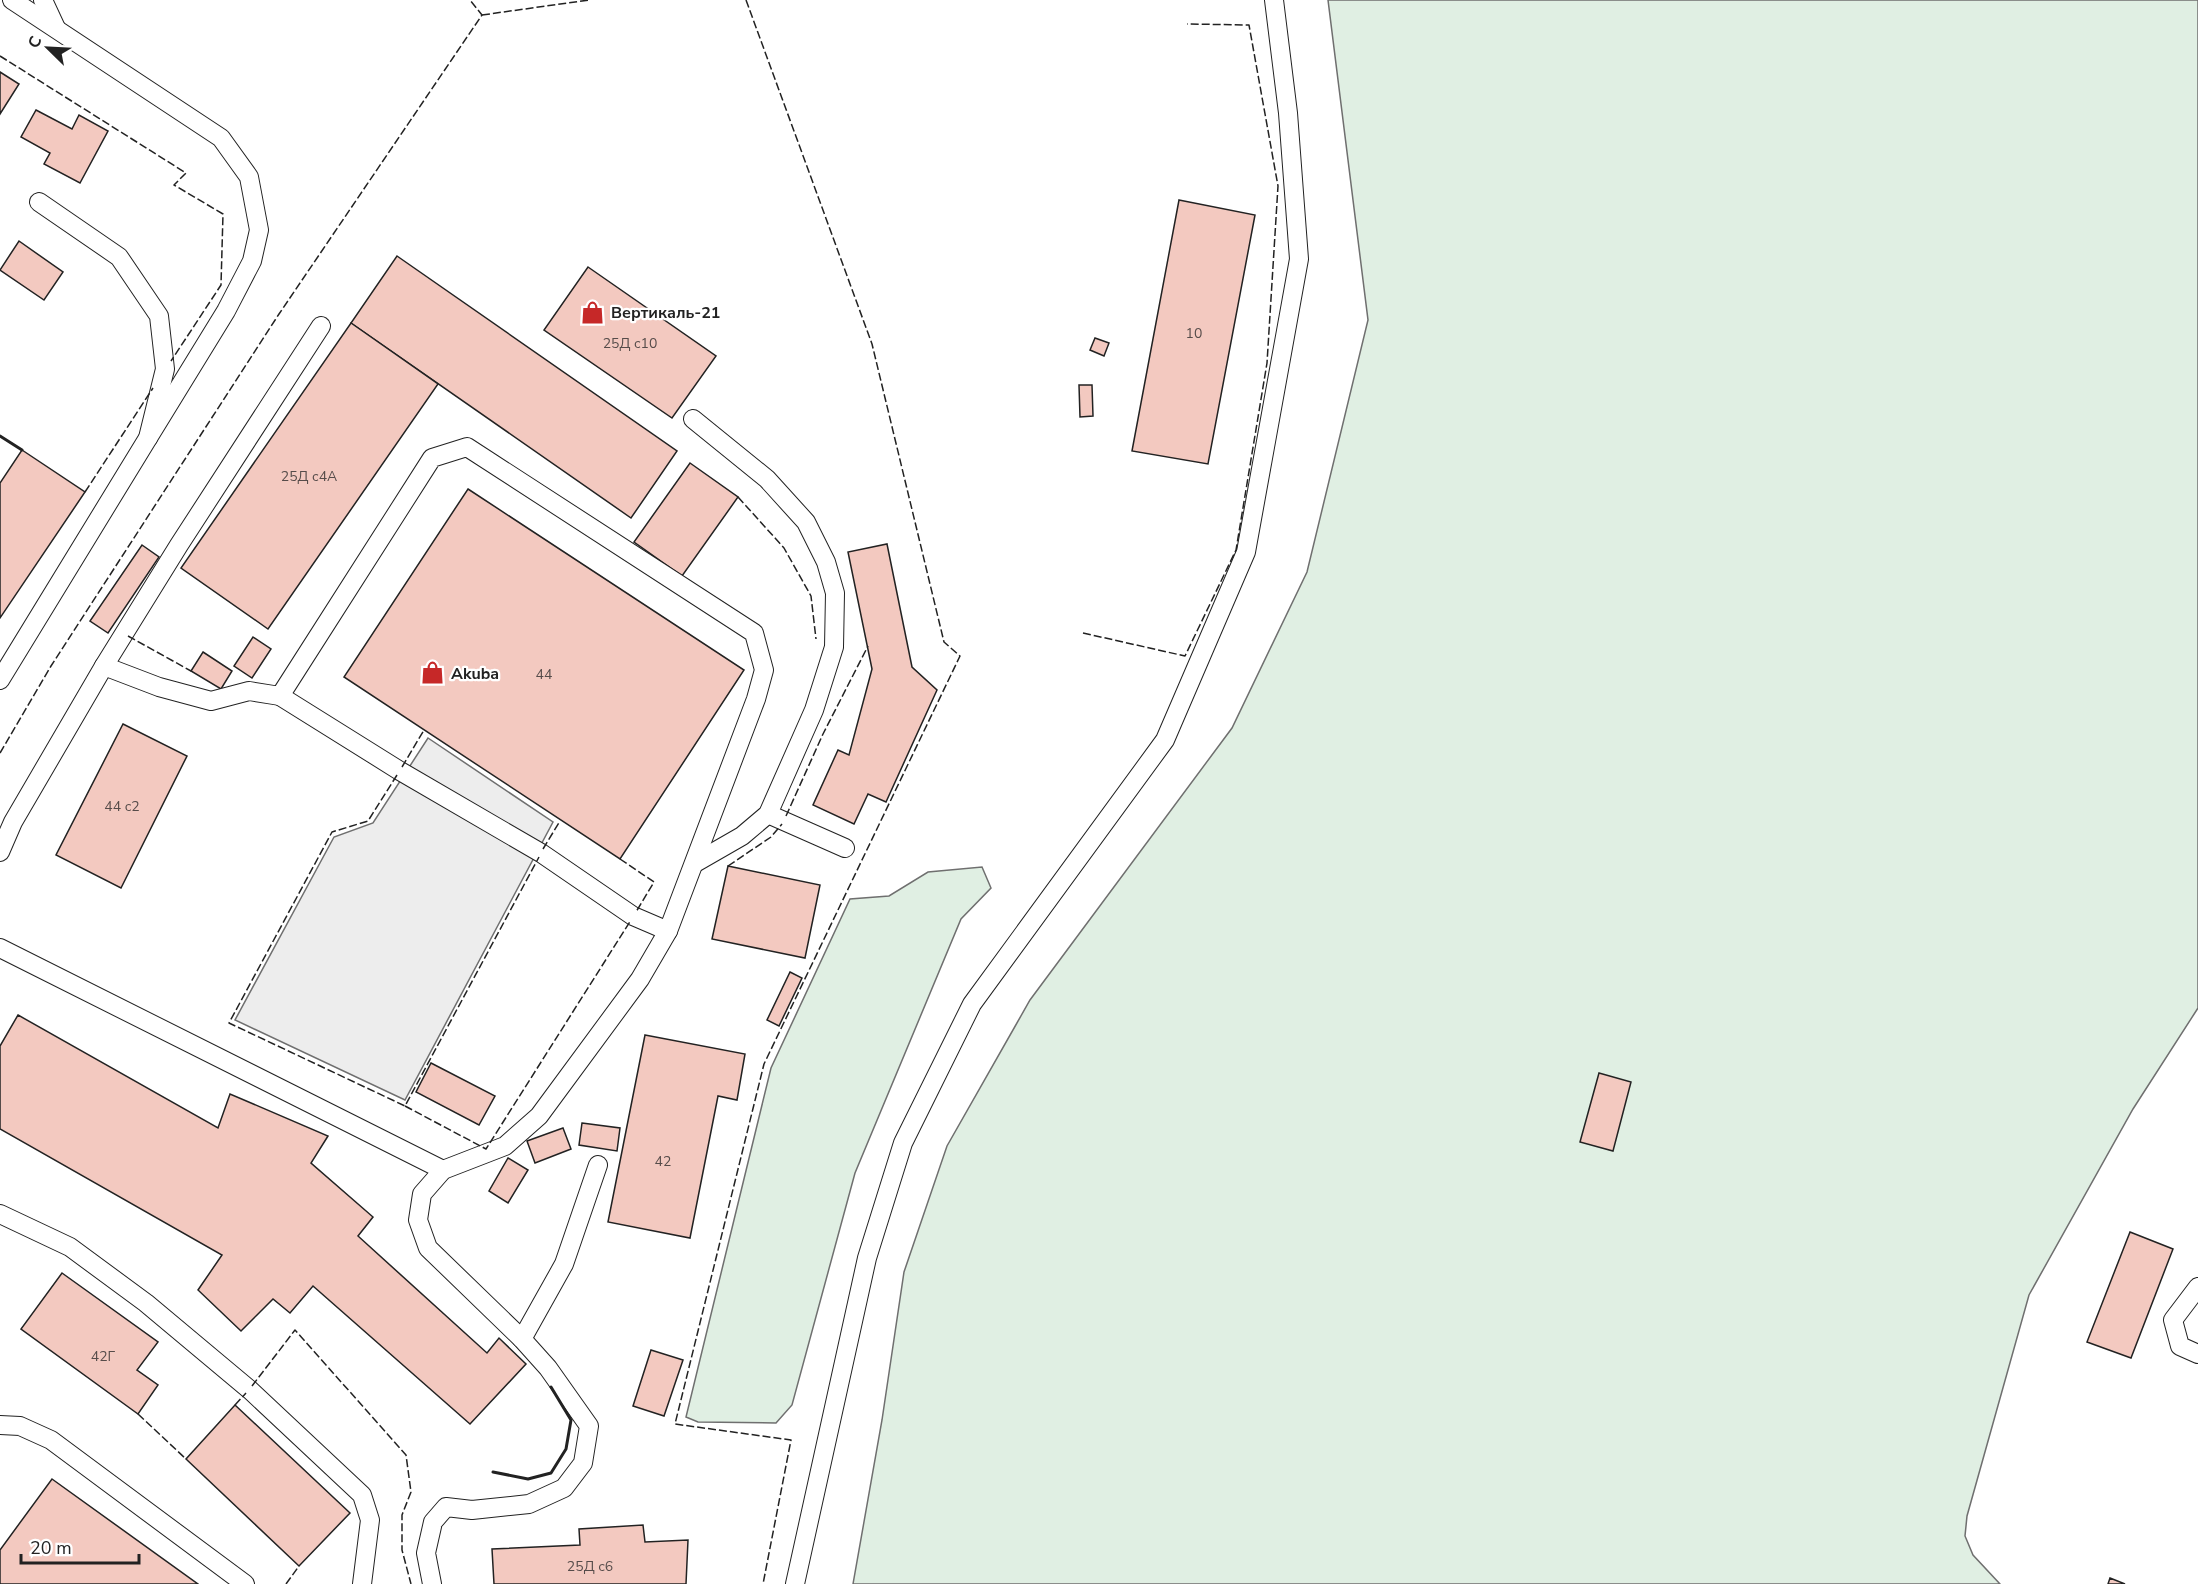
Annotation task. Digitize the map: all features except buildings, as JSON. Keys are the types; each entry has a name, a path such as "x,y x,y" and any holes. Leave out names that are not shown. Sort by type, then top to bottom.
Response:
{"lane":[{"path":"0,680 226,311 252,261 259,230 249,177 221,138 12,0"},
{"path":"43,0 56,28"},
{"path":"795,1584 867,1258 903,1143 972,1004 1166,740 1246,552 1299,260 1288,113 1274,0"},
{"path":"39,202 120,257 159,316 165,369 148,438"},
{"path":"0,852 13,822 104,666 179,545 321,326"},
{"path":"693,419 767,479 806,522 826,562 835,593 834,647 814,711 768,813 742,836 695,863"},
{"path":"280,696 432,458 467,447 754,633 764,670 756,699 668,931 640,978 539,1116 505,1146 443,1170 422,1194 418,1220 428,1248 522,1339 548,1368 589,1426 584,1463 564,1488 529,1504 472,1510 446,1507 433,1522 426,1553 432,1584"},
{"path":"104,666 159,687 211,701 249,691 280,696 400,771 541,853 633,916 668,931"},
{"path":"768,813 844,848"},
{"path":"0,948 443,1170"},
{"path":"522,1339 564,1264 598,1165"},
{"path":"0,1214 70,1247 146,1303 250,1390 362,1495 370,1520 362,1584"},
{"path":"2198,1287 2173,1320 2180,1346 2198,1354"},
{"path":"0,1425 20,1426 51,1440 244,1584"}],"green space":[{"path":"1328,0 2198,0 2198,1008 2133,1109 2029,1295 1967,1516 1965,1536 1973,1555 2000,1584 853,1584 882,1420 904,1272 947,1146 1030,1000 1232,728 1307,572 1368,320"},
{"path":"982,867 991,888 961,919 855,1173 792,1405 776,1423 698,1422 686,1417 771,1068 850,899 889,896 928,872"}],"shaded area":[{"path":"428,738 553,822 405,1100 235,1020 334,837 373,823"}],"fence":[{"path":"0,753 51,666 279,314 482,15 470,0"},
{"path":"482,15 589,0"},
{"path":"746,0 872,344 944,642 960,656 764,1064 675,1424 791,1440 763,1584"},
{"path":"1083,633 1185,656 1236,550 1267,363 1278,186 1249,25 1187,24"},
{"path":"0,56 186,173 174,185 223,214 221,285 171,361"},
{"path":"85,492 153,388"},
{"path":"738,497 784,548 811,596 816,639"},
{"path":"128,636 191,671"},
{"path":"786,816 823,734 868,646"},
{"path":"402,767 424,730"},
{"path":"397,775 368,821 332,832 229,1023 405,1106 539,857"},
{"path":"543,849 560,821"},
{"path":"728,866 771,837 782,824"},
{"path":"620,859 654,882 636,912"},
{"path":"405,1106 486,1149 631,920"},
{"path":"252,1386 295,1330 406,1455 411,1492 402,1515 402,1550 411,1584"},
{"path":"235,1405 246,1393"},
{"path":"138,1414 186,1459"},
{"path":"286,1584 299,1566"}],"wall":[{"path":"0,436 22,450"},
{"path":"493,1472 528,1479 551,1473 566,1449 571,1420 551,1387"}],"place":[{"name":"Вертикаль-21","path":"593,312"},
{"name":"Akuba","path":"433,673"}]}
